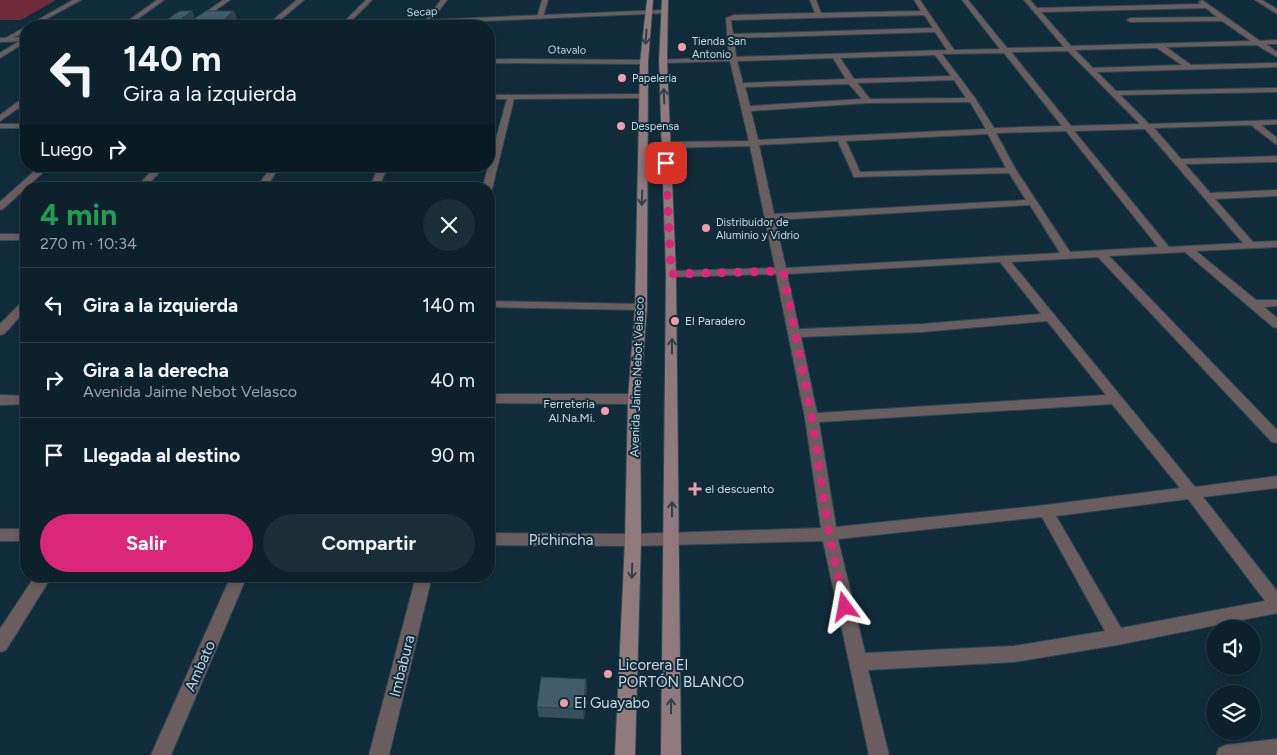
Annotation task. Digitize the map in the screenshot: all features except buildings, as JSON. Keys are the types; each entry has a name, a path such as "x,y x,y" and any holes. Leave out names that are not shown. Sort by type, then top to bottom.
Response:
{"main road":[{"name":"Avenida Jaime Nebot Velasco","path":"625,755 633,540 634,399 641,307 644,62 650,0"},
{"path":"665,0 663,61 671,274 671,755"}],"street":[{"path":"41,20 78,0"},
{"path":"133,20 161,0"},
{"path":"198,20 227,0"},
{"path":"276,20 301,0"},
{"path":"349,20 369,0"},
{"path":"429,20 444,0"},
{"path":"540,17 545,0"},
{"path":"665,0 670,0"},
{"path":"813,0 819,16"},
{"path":"917,0 951,51"},
{"path":"965,0 1165,249"},
{"path":"1027,0 1070,49 1115,93 1180,162 1250,244"},
{"path":"1110,0 1121,8"},
{"path":"1200,0 1223,19 1277,55"},
{"path":"1258,0 1277,12"},
{"path":"1036,10 1208,6"},
{"name":"Secap","path":"495,20 664,12"},
{"path":"879,755 829,534 812,418 783,271 747,109 733,58 728,19 926,14"},
{"path":"1130,20 1223,19"},
{"path":"731,36 936,30"},
{"path":"2,40 20,31"},
{"path":"2,40 20,39"},
{"path":"663,61 1277,42"},
{"path":"0,56 20,43"},
{"path":"1158,45 1190,68"},
{"path":"937,52 972,100 1012,170 1066,254"},
{"path":"835,55 850,81 868,101"},
{"name":"Otavalo","path":"495,61 644,62"},
{"path":"1091,70 1277,65"},
{"path":"741,86 956,78"},
{"path":"1115,93 1277,90"},
{"path":"495,97 644,96"},
{"path":"495,158 511,97"},
{"path":"747,109 868,101 972,100"},
{"path":"0,119 20,104"},
{"path":"665,145 754,143 991,131 1277,122"},
{"path":"1253,123 1277,142"},
{"path":"0,126 20,126"},
{"path":"841,139 857,175 1012,170"},
{"path":"1180,162 1277,158"},
{"path":"28,182 39,172"},
{"path":"146,182 155,172"},
{"path":"0,207 20,189"},
{"path":"1209,196 1277,193"},
{"path":"771,217 1033,202"},
{"path":"0,237 20,237"},
{"path":"671,274 783,271 1066,254 1101,254 1250,244 1277,244"},
{"path":"1186,248 1277,324"},
{"path":"1101,254 1277,438"},
{"path":"858,662 1014,654 1117,637 1277,605 1191,492 1002,258"},
{"path":"1253,304 1277,303"},
{"path":"495,304 641,307"},
{"path":"0,331 20,310"},
{"path":"795,333 914,329 1049,317"},
{"path":"495,398 634,399"},
{"path":"812,418 1116,399"},
{"path":"0,400 20,400"},
{"name":"Pichincha","path":"495,539 633,540 829,534 1046,511 1277,482"},
{"path":"1046,511 1117,637"},
{"path":"0,535 20,535"},
{"path":"0,644 40,582"},
{"name":"Ambato","path":"161,755 236,582"},
{"name":"Imbabura","path":"379,755 422,582"},
{"path":"1226,755 1277,748"}],"shaded area":[{"path":"0,0 56,0 21,20 0,20"}],"place":[{"name":"Tienda San Antonio","path":"682,47"},
{"name":"Papeleria","path":"622,78"},
{"name":"Despensa","path":"621,126"},
{"name":"Distribuidor de Aluminio y Vidrio","path":"706,228"},
{"name":"El Paradero","path":"675,321"},
{"name":"Ferreteria Al.Na.Mi.","path":"605,411"},
{"name":"el descuento","path":"695,489"},
{"name":"Licorera El PORTÓN BLANCO","path":"608,674"},
{"name":"El Guayabo","path":"564,703"}],"route":[{"path":"666,163 671,274 783,271 812,418 829,534 845,607"}]}
